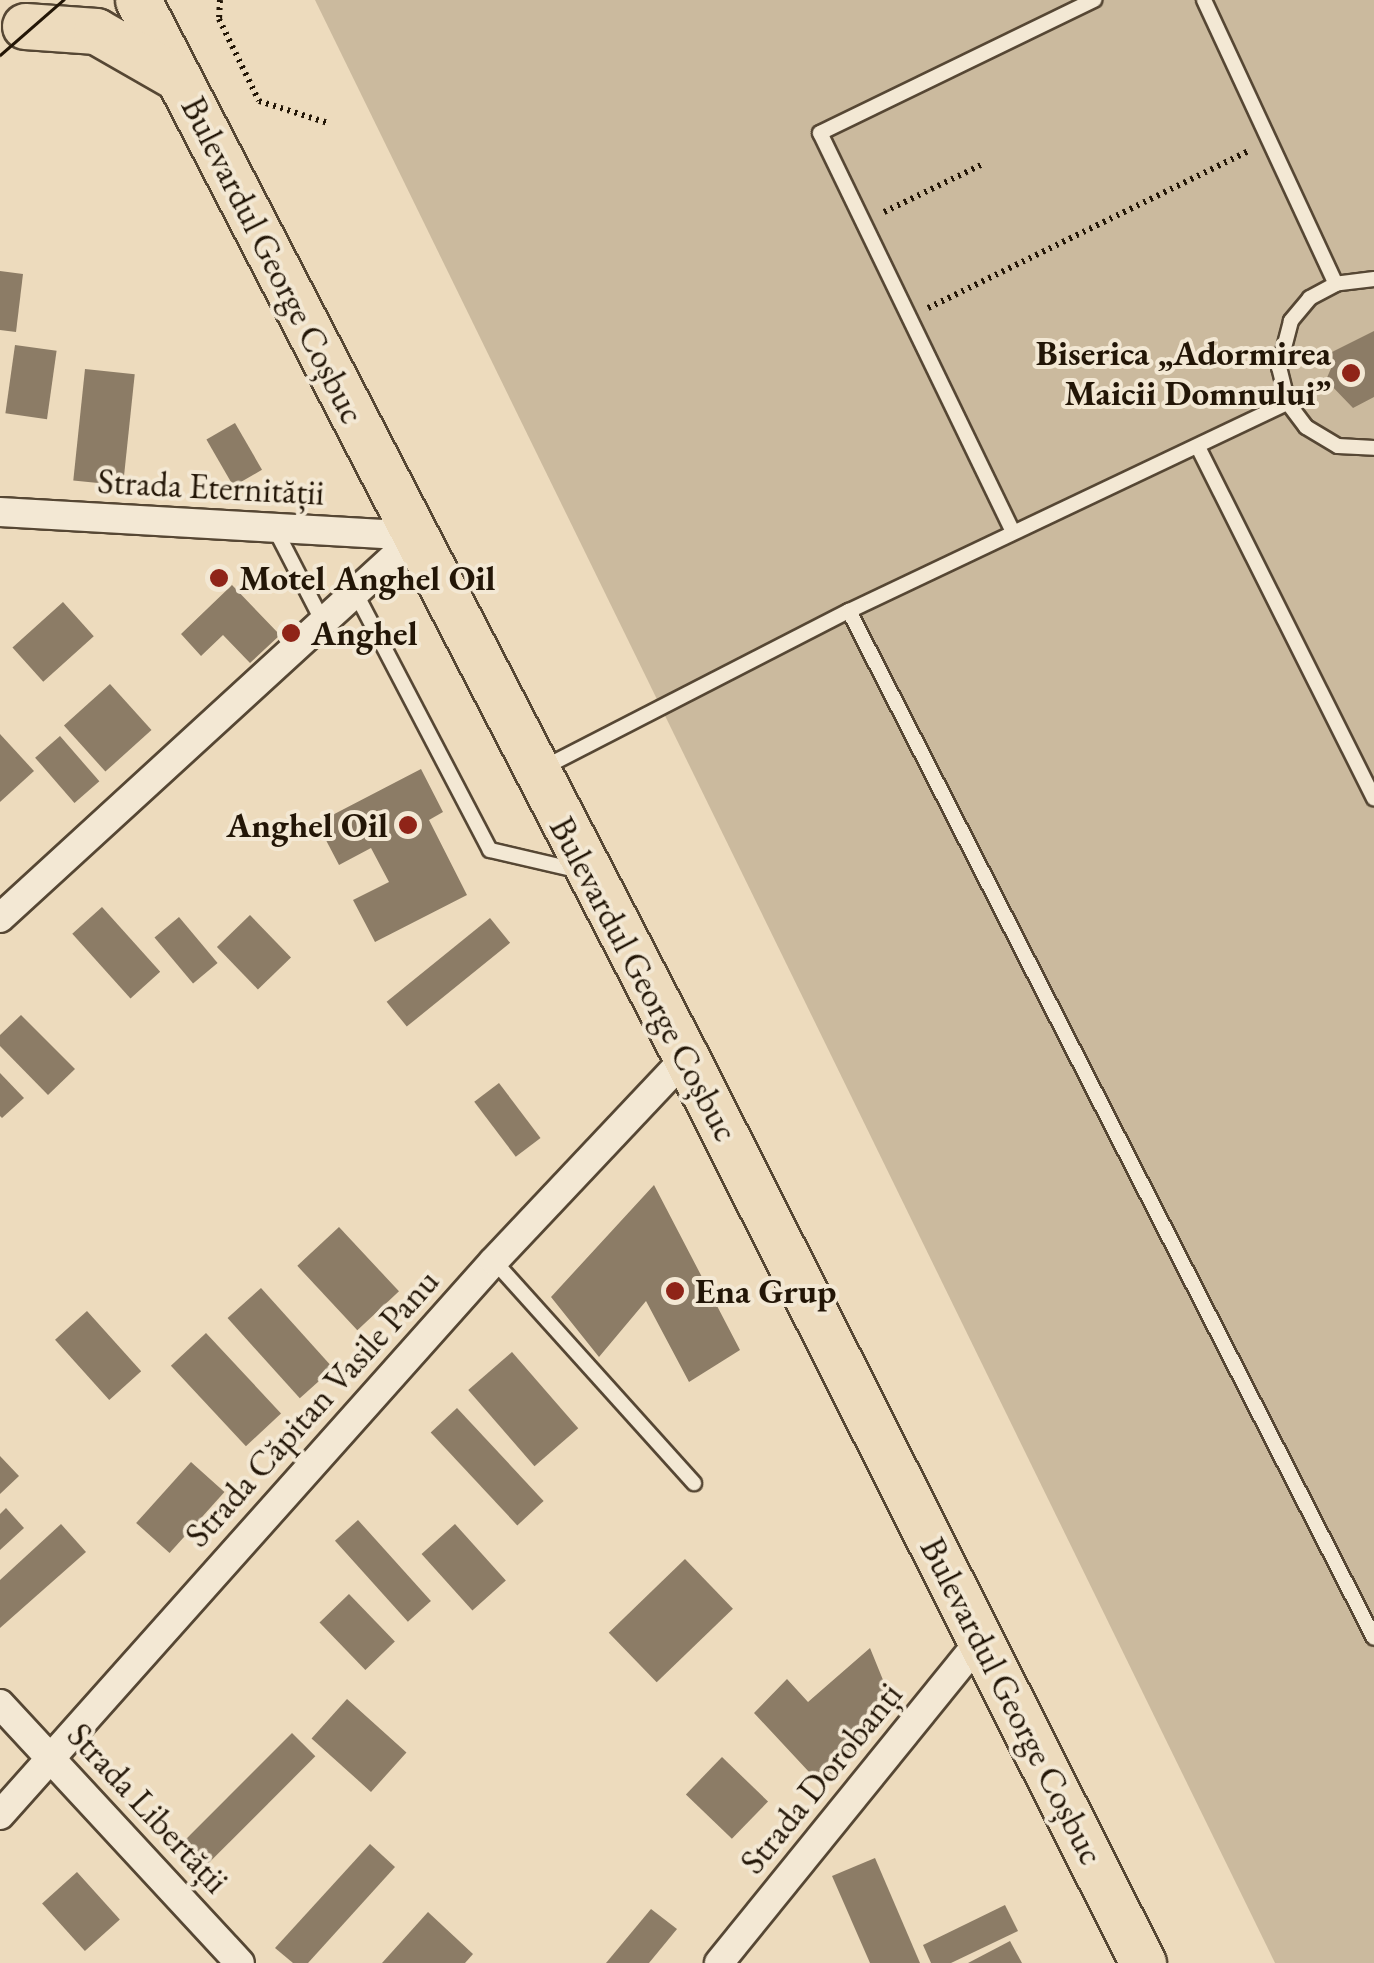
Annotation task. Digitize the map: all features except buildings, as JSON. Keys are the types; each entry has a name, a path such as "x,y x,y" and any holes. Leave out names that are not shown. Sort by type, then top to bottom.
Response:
{"main road":[{"name":"Bulevardul George Coșbuc","path":"138,0 686,1058 1142,1963"},
{"path":"170,0 180,79"},
{"path":"27,25 96,32 180,79"}],"street":[{"name":"Strada Eternității","path":"0,512 417,536"},
{"path":"0,918 417,536"},
{"name":"Strada Căpitan Vasile Panu","path":"0,1814 494,1260 686,1058"},
{"name":"Strada Dorobanți","path":"719,1963 981,1640"},
{"name":"Strada Libertății","path":"0,1704 240,1963"}],"lane":[{"path":"1013,532 820,133 1094,0"},
{"path":"1204,0 1336,284"},
{"path":"1374,279 1336,284 1310,298 1284,338 1279,367 1288,403 1306,427 1338,446 1374,448"},
{"path":"536,772 849,612 1288,403"},
{"path":"1198,447 1374,798"},
{"path":"275,529 323,622"},
{"path":"355,592 490,850 589,873"},
{"path":"849,612 1374,1638"},
{"path":"494,1260 694,1482"}],"path":[{"path":"220,0 219,18 259,101 328,122"},
{"path":"911,317 1268,141"},
{"path":"865,222 985,163"}],"shaded area":[{"path":"315,0 1374,0 1374,1963 1275,1963"}],"tram line":[{"path":"0,55 63,0"}],"place":[{"name":"Biserica „Adormirea Maicii Domnului”","path":"1351,373"},
{"name":"Motel Anghel Oil","path":"219,578"},
{"name":"Anghel","path":"291,633"},
{"name":"Anghel Oil","path":"408,825"},
{"name":"Ena Grup","path":"675,1291"}]}
